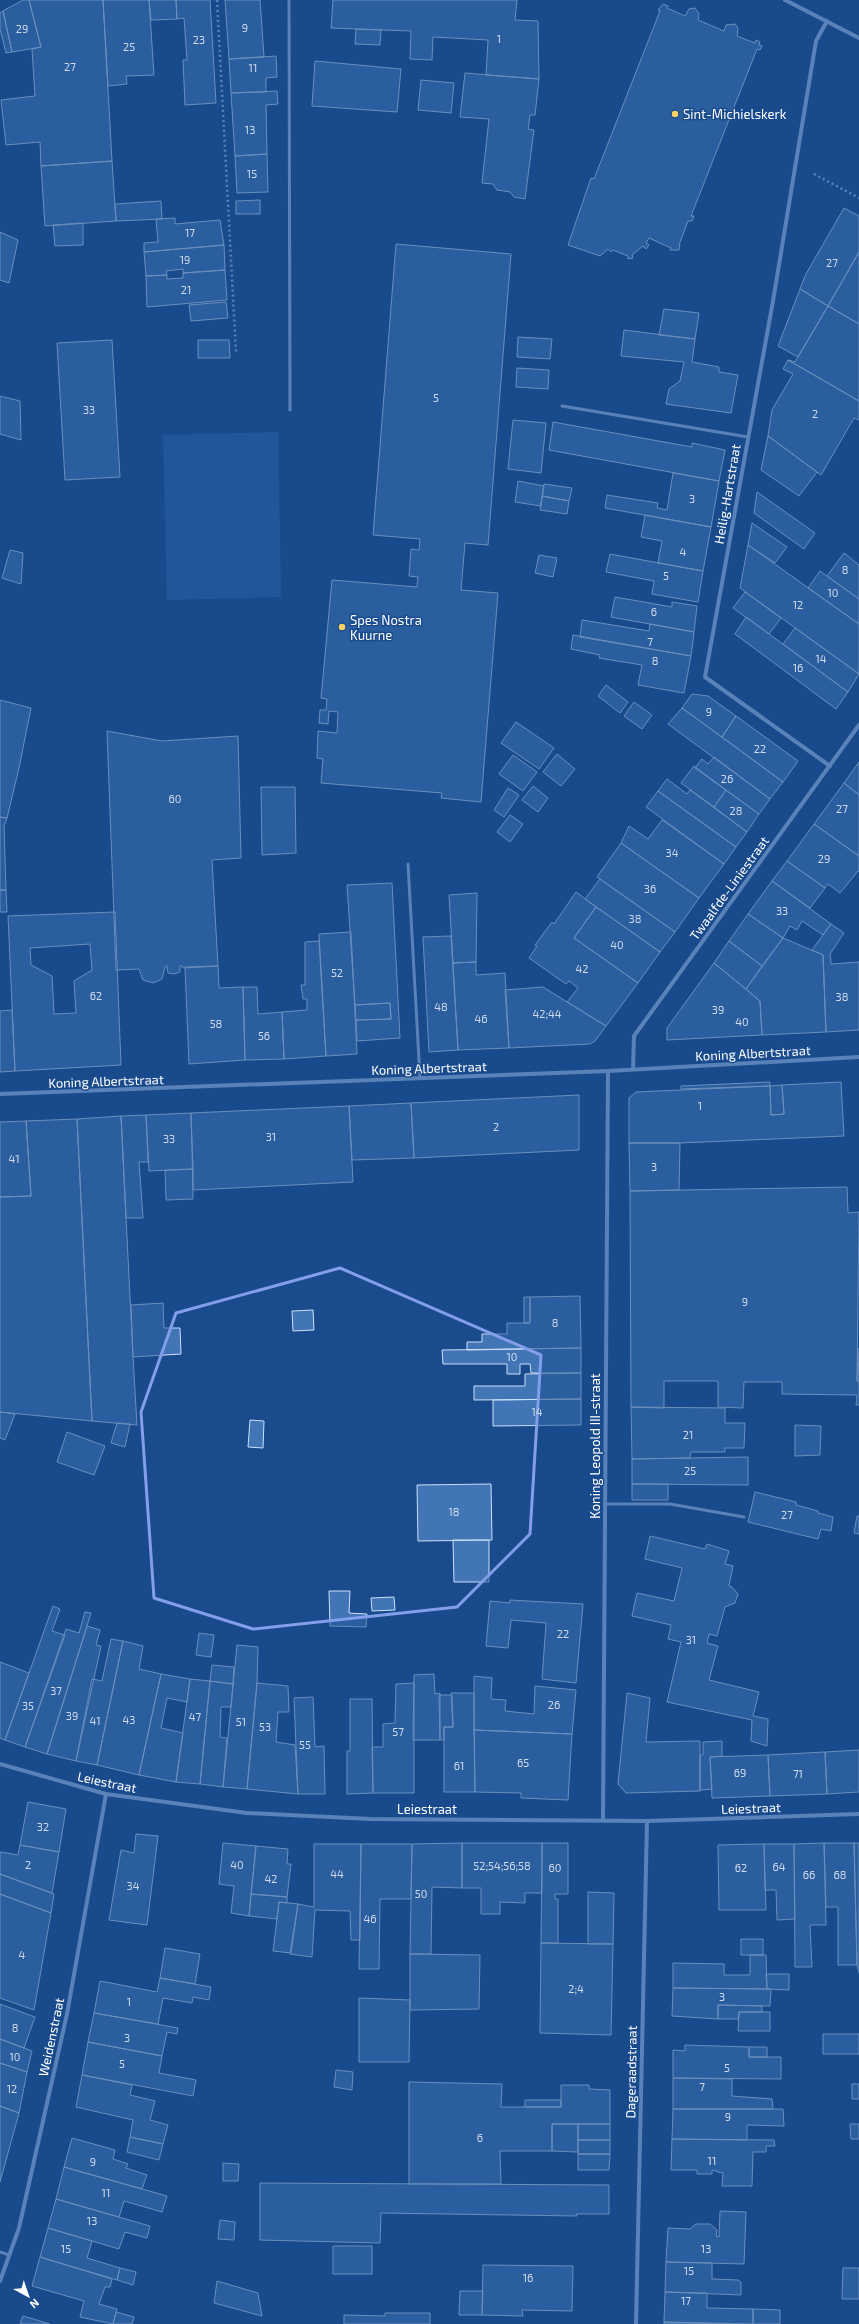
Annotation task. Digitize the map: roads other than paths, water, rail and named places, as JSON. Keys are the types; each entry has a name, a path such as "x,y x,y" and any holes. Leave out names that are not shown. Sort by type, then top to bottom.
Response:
{"street":[{"path":"785,0 859,38"},
{"name":"Heilig-Hartstraat","path":"827,21 816,41 794,164 773,301 705,677 830,766"},
{"name":"Twaalfde-Liniestraat","path":"633,1069 634,1036 859,726"},
{"name":"Koning Albertstraat","path":"0,1094 608,1071 859,1058"},
{"name":"Koning Leopold III-straat","path":"603,1820 608,1071"},
{"name":"Leiestraat","path":"0,1764 106,1794 247,1813 370,1819 647,1821 859,1814"},
{"name":"Weidenstraat","path":"0,2281 19,2228 67,2014 106,1794"},
{"name":"Dageraadstraat","path":"636,2324 647,1821"}],"lane":[{"path":"289,0 290,410"},
{"path":"562,406 748,437"},
{"path":"408,864 420,1078"},
{"path":"605,1504 670,1504 744,1517"},
{"path":"0,2252 9,2255"}],"place":[{"name":"Sint-Michielskerk","path":"675,114"},
{"name":"Spes Nostra Kuurne","path":"342,627"}]}
